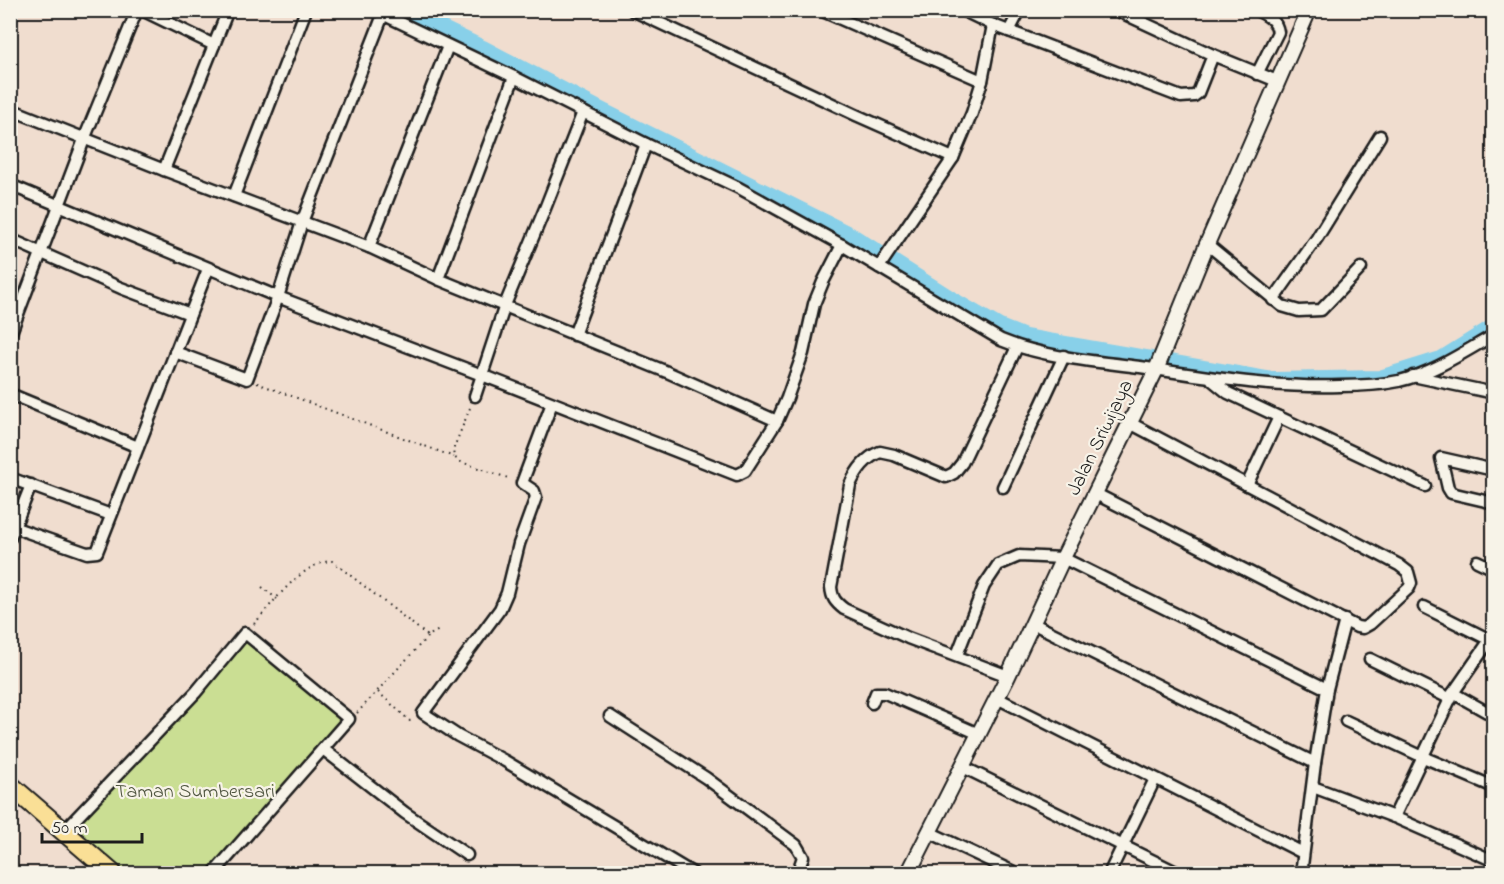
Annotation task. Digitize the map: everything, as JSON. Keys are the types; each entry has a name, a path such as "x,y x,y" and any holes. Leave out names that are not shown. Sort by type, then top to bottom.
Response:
{"highway":[{"path":"10,785 113,873"}],"street":[{"path":"10,334 13,319 42,252 85,137 137,10"},
{"path":"142,10 214,45"},
{"path":"164,171 228,10"},
{"path":"234,196 306,10"},
{"path":"632,10 953,158"},
{"path":"820,10 982,81"},
{"path":"962,10 993,25 1181,97 1194,96 1198,93 1213,55"},
{"path":"1009,31 1020,10"},
{"path":"1116,10 1213,55 1277,81"},
{"path":"1257,10 1277,24 1278,32 1257,74"},
{"name":"Jalan Sriwijaya","path":"908,873 1008,676 1063,558 1158,367 1166,342 1309,10"},
{"path":"175,352 247,379 378,13 739,188 842,245 881,262 1001,340 1017,346 1064,356 1158,367 1210,379 1261,385 1364,386 1400,381 1413,376 1435,367 1494,335"},
{"path":"881,262 953,158 972,113 982,81 993,25"},
{"path":"369,247 448,46"},
{"path":"438,279 514,77"},
{"path":"10,109 85,137 164,171 369,247 438,279 667,372 777,421"},
{"path":"475,396 505,305 583,112"},
{"path":"1273,300 1317,238 1380,136"},
{"path":"574,335 646,144"},
{"path":"10,185 60,204 208,269 737,476 745,471 777,421 803,353 814,304 842,245"},
{"path":"10,239 122,288 190,314"},
{"path":"1208,244 1273,300 1282,306 1299,311 1321,309 1361,268"},
{"path":"31,485 12,530 87,553 94,553 99,548 208,269"},
{"path":"1008,676 908,638 844,609 836,603 832,596 831,586 848,496 855,473 867,460 880,452 894,455 946,477 954,474 962,463 1017,346"},
{"path":"1003,487 1064,356"},
{"path":"1413,376 1494,393"},
{"path":"1210,379 1228,393 1425,486"},
{"path":"10,394 138,447"},
{"path":"552,403 522,483 534,491 536,497 519,544 503,601 423,713 458,736 505,761 694,873"},
{"path":"1247,485 1279,417"},
{"path":"1096,494 1357,627 1363,628 1370,624 1409,588 1411,583 1408,572 1130,423"},
{"path":"1494,470 1441,458 1451,493 1494,503"},
{"path":"10,478 111,515"},
{"path":"957,655 984,586 998,565 1019,556 1063,558 1327,689"},
{"path":"1477,561 1494,569"},
{"path":"1394,817 1452,696 1492,637 1424,607"},
{"path":"1301,873 1327,689 1345,620"},
{"path":"1032,623 1315,763"},
{"path":"64,831 196,692 244,633 349,719 213,873"},
{"path":"1370,659 1494,716"},
{"path":"872,703 876,693 885,693 979,734"},
{"path":"997,698 1303,854"},
{"path":"610,716 706,778 796,845 803,857 797,873"},
{"path":"1346,721 1494,787"},
{"path":"323,749 405,813 467,855"},
{"path":"963,766 1180,873"},
{"path":"1108,873 1155,779"},
{"path":"1313,787 1394,817 1494,861"},
{"path":"929,832 1018,873"}],"path":[{"path":"247,379 454,457 461,462 522,483"},
{"path":"454,457 453,450 475,396"},
{"path":"244,633 278,599 293,580 322,561 332,561 428,636"},
{"path":"262,587 278,599"},
{"path":"349,719 361,711 428,636 439,630"},
{"path":"378,692 410,721 423,713"}],"green space":[{"name":"Taman Sumbersari","path":"248,636 350,720 214,873 114,873 66,832"}],"waterway":[{"path":"406,10 851,234 955,300 1000,326 1025,336 1272,379 1380,377 1441,358 1494,325"}]}
